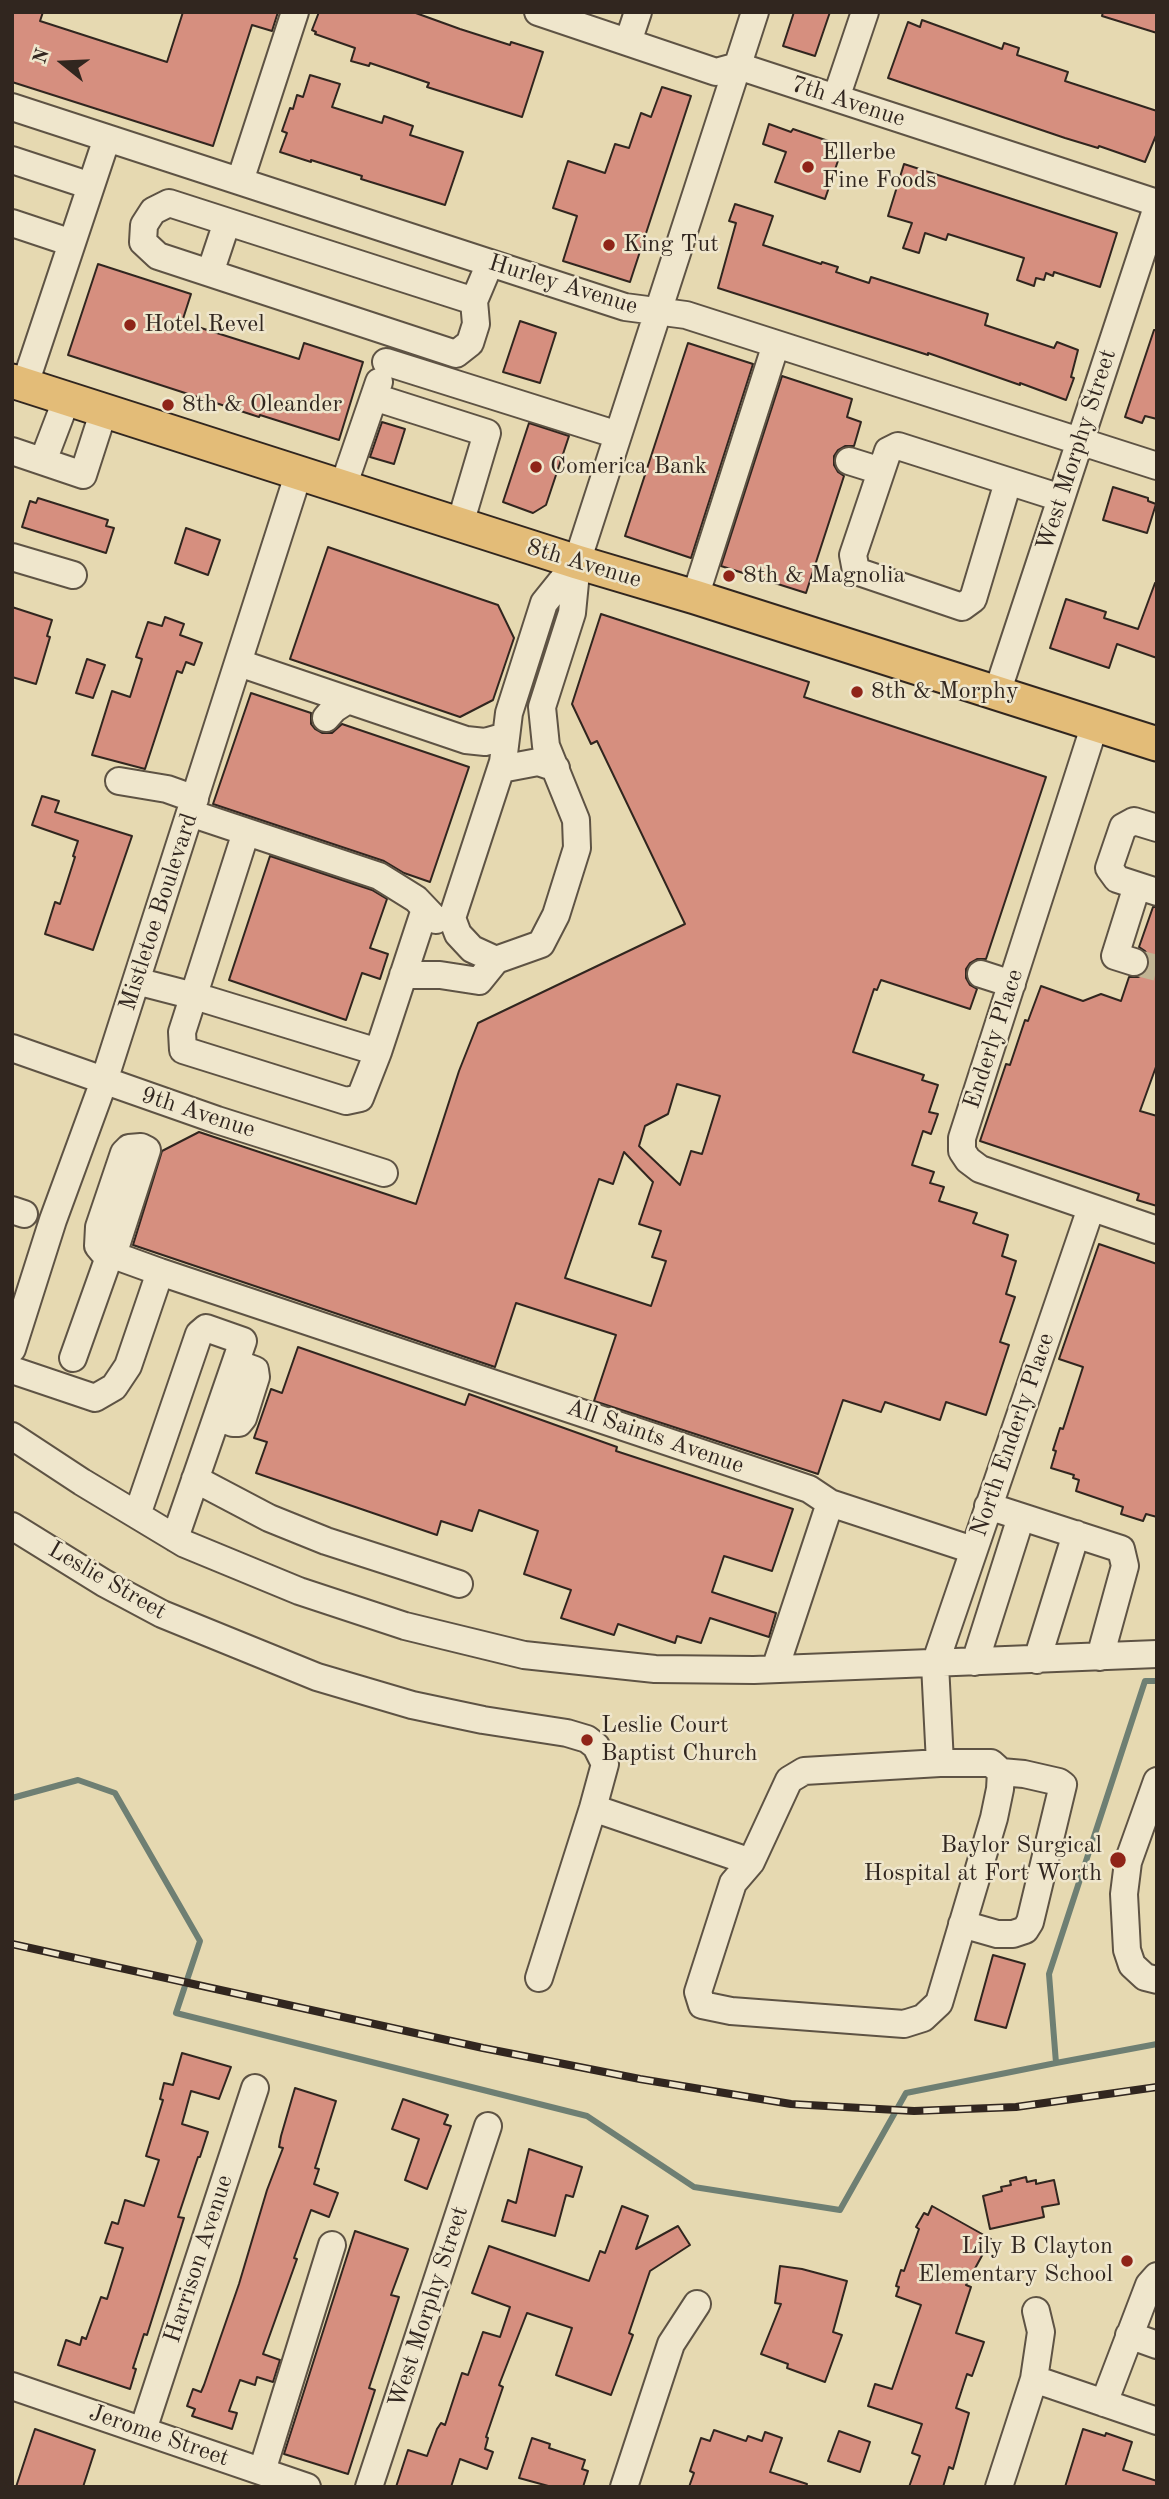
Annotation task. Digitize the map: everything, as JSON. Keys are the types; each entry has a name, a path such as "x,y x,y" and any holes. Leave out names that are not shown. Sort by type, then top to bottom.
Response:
{"main road":[{"name":"8th Avenue","path":"19,383 576,562 695,597 1157,744"}],"street":[{"path":"240,181 295,12"},
{"name":"7th Avenue","path":"538,12 716,72 738,66 1157,205"},
{"path":"628,42 638,12"},
{"path":"403,975 439,975 479,981 496,960 541,944 556,915 577,848 576,820 546,746 541,708 572,613 576,562 755,12"},
{"path":"836,98 865,12"},
{"name":"Hurley Avenue","path":"12,107 625,307 686,315 1157,466"},
{"path":"19,383 72,243 107,138"},
{"path":"12,160 91,186"},
{"path":"474,301 169,203 153,211 144,225 143,242 158,256 456,354 470,344 476,324 474,301 491,263"},
{"name":"West Morphy Street","path":"997,693 1157,205"},
{"path":"210,273 227,222"},
{"path":"12,223 72,243"},
{"path":"372,268 387,229"},
{"path":"343,487 395,334"},
{"path":"695,597 767,387 776,344"},
{"path":"386,362 618,435"},
{"path":"374,397 487,433 460,524"},
{"path":"43,461 67,398"},
{"path":"12,451 83,475 104,410"},
{"path":"1008,482 973,599 962,607 856,571 853,555 888,450 898,446 1061,498"},
{"path":"849,461 881,471"},
{"name":"Mistletoe Boulevard","path":"12,1349 53,1220 104,1081 299,472"},
{"path":"12,557 73,575"},
{"path":"472,949 458,934 452,918 500,769 509,713 544,603 576,562"},
{"path":"239,663 466,740 485,742 506,736"},
{"path":"326,718 348,700"},
{"name":"Enderly Place","path":"1095,724 962,1138 962,1151 968,1160 980,1169 1157,1230"},
{"path":"428,727 432,754"},
{"path":"500,769 538,762 556,768"},
{"path":"119,782 167,789 193,806 246,832 321,850 379,876 421,904 439,923 472,949 496,960"},
{"path":"1135,962 1115,956 1147,889 1116,879 1109,868 1123,827 1134,821 1157,828"},
{"path":"246,832 182,1032 183,1050 346,1101 360,1098 378,1052 403,975 421,904 465,879"},
{"path":"981,974 1012,984"},
{"path":"136,981 378,1052"},
{"name":"9th Avenue","path":"12,1048 384,1173"},
{"name":"North Enderly Place","path":"935,1664 1091,1208"},
{"name":"All Saints Avenue","path":"74,1358 111,1255 809,1489 830,1503 973,1550"},
{"path":"12,1370 95,1398 114,1387 128,1366 160,1272"},
{"path":"137,1515 199,1334 206,1328 243,1340 175,1538"},
{"path":"12,1436 175,1538 299,1591 405,1626 524,1655 655,1669 775,1670 1157,1654"},
{"path":"195,1479 245,1506 315,1537 459,1584"},
{"path":"775,1670 830,1503"},
{"path":"988,1506 1121,1549 1125,1566 1100,1657"},
{"path":"975,1662 1021,1517"},
{"name":"Leslie Street","path":"12,1526 104,1583 162,1614 317,1677 412,1705 483,1720 567,1733 587,1740 596,1746 605,1764 593,1808"},
{"path":"1037,1660 1076,1534"},
{"path":"935,1664 940,1763"},
{"path":"962,1924 997,1934 1013,1934 1025,1930 1030,1922 1063,1785 1024,1774 1001,1772 991,1763 940,1763 804,1771 789,1780 751,1862 733,1883 698,1993 702,2005 731,2011 904,2024 923,2018 939,2003 962,1924 994,1818 1001,1772"},
{"path":"1157,1781 1128,1862 1124,1894 1126,1950 1132,1965 1145,1977 1157,1980"},
{"path":"539,1978 593,1808 751,1862"},
{"name":"Harrison Avenue","path":"142,2430 256,2088"},
{"name":"West Morphy Street","path":"369,2487 488,2126"},
{"path":"262,2471 332,2245"},
{"path":"1104,2403 1149,2285 1157,2276"},
{"path":"624,2487 671,2344 697,2304"},
{"path":"999,2487 1034,2379 1041,2332 1036,2311"},
{"path":"1129,2335 1157,2345"},
{"path":"1034,2379 1157,2421"},
{"name":"Jerome Street","path":"12,2386 296,2485"}],"building":[{"path":"12,12 43,12 40,21 167,62 183,12 278,12 272,31 252,25 213,146 12,82"},
{"path":"319,12 413,12 510,45 511,42 543,52 522,117 427,87 429,83 370,63 369,66 351,61 355,48 315,34 312,30"},
{"path":"794,12 830,12 815,56 783,46"},
{"path":"1103,12 1157,12 1157,33 1102,16"},
{"path":"922,20 1002,49 1004,43 1019,48 1017,55 1068,72 1065,81 1157,111 1157,133 1145,162 888,78 908,22 920,27"},
{"path":"310,75 340,84 332,107 382,123 384,116 413,126 410,135 463,152 445,205 361,179 362,176 280,152 287,133 282,131 290,108 293,109 297,95 303,97"},
{"path":"662,87 691,96 630,282 563,261 577,216 553,208 568,161 605,173 615,144 629,148 641,113 651,117"},
{"name":"Ellerbe Fine Foods","path":"769,124 843,146 825,199 775,182 786,152 763,144"},
{"path":"904,164 1117,233 1100,287 1054,272 1053,276 1046,273 1044,280 1036,278 1034,286 1017,280 1024,258 948,234 946,240 925,233 919,253 903,248 912,223 888,216"},
{"path":"735,204 773,216 763,245 838,267 836,272 869,283 871,277 988,314 985,325 1054,348 1057,342 1078,350 1071,377 1074,378 1066,400 928,353 718,288 736,223 729,221"},
{"path":"98,264 191,294 182,322 299,359 304,343 363,362 339,440 68,355"},
{"path":"520,321 556,333 540,383 503,372"},
{"path":"1154,330 1157,330 1157,419 1145,416 1142,423 1125,417"},
{"path":"688,343 753,364 691,558 625,536"},
{"path":"782,376 852,399 847,417 861,422 854,446 845,446 834,456 834,465 844,476 806,593 721,566"},
{"path":"382,422 405,429 394,464 370,457"},
{"name":"Comerica Bank","path":"529,423 569,436 546,505 533,513 503,502"},
{"path":"1113,487 1148,498 1148,501 1156,504 1147,533 1103,520"},
{"path":"38,498 108,520 106,526 114,528 106,553 22,527 30,501 36,503"},
{"path":"186,528 220,540 208,575 175,563"},
{"path":"328,547 498,605 514,638 493,700 460,717 290,659"},
{"path":"1155,583 1157,658 1117,644 1109,668 1050,648 1066,599 1106,612 1104,618 1138,629"},
{"path":"12,607 52,620 47,636 50,637 36,684 12,677"},
{"path":"601,614 809,682 804,697 1046,777 986,959 977,959 966,969 966,978 970,985 977,989 970,1009 881,980 877,990 874,989 853,1052 924,1075 922,1080 938,1085 929,1112 938,1114 931,1134 923,1131 912,1165 934,1172 930,1183 944,1187 939,1201 977,1213 973,1223 1008,1235 1002,1256 1016,1261 1006,1294 1015,1297 1000,1342 1009,1345 986,1415 946,1402 940,1420 885,1402 881,1412 843,1400 818,1474 594,1401 616,1335 516,1303 495,1367 133,1245 162,1151 199,1132 416,1204 459,1071 478,1023 685,924 597,741 591,744 572,704","holes":["677,1084 720,1096 702,1154 691,1151 680,1185 639,1146 645,1126 668,1114","624,1152 653,1182 639,1224 661,1231 652,1257 666,1261 651,1306 565,1278 599,1179 613,1184"]},
{"path":"165,617 184,624 180,635 202,643 194,665 186,662 182,673 177,671 145,769 92,755 112,691 130,697 142,659 136,657 148,622 162,626"},
{"path":"87,659 105,665 93,698 76,693"},
{"path":"251,693 311,713 311,724 322,733 332,733 342,724 469,767 430,882 404,873 384,861 213,804"},
{"path":"42,796 59,801 55,812 132,836 93,950 45,934 55,902 60,904 78,841 32,825"},
{"path":"270,856 372,890 387,899 370,948 388,954 380,979 362,973 346,1020 229,980"},
{"path":"1153,907 1157,907 1157,1064 1140,1111 1157,1116 1157,1206 1137,1200 1139,1194 980,1141 1006,1064 1010,1065 1025,1020 1028,1021 1041,986 1083,1001 1101,994 1121,1001 1129,977 1144,974 1149,967 1149,958 1139,947"},
{"path":"1099,1244 1157,1264 1157,1517 1146,1514 1143,1521 1121,1514 1123,1507 1076,1491 1079,1480 1073,1478 1074,1475 1051,1468 1056,1451 1053,1450 1060,1428 1063,1429 1083,1367 1059,1359"},
{"path":"298,1347 465,1405 469,1394 617,1447 616,1451 793,1509 772,1571 724,1556 712,1592 776,1613 769,1637 710,1618 701,1643 677,1636 675,1643 618,1624 614,1635 561,1618 571,1590 524,1574 538,1531 479,1510 472,1531 441,1521 437,1535 256,1473 267,1442 254,1438 271,1389 282,1393"},
{"path":"993,1955 1025,1964 1006,2028 975,2020"},
{"path":"182,2053 231,2067 219,2099 191,2091 182,2124 208,2132 178,2217 184,2218 147,2335 144,2334 133,2368 136,2369 130,2389 58,2365 66,2340 80,2345 82,2337 86,2339 101,2297 107,2299 123,2248 105,2243 112,2222 118,2224 125,2200 144,2206 159,2160 146,2156 163,2100 160,2099 164,2083 173,2085"},
{"path":"295,2088 336,2101 315,2168 319,2169 314,2184 338,2193 329,2217 311,2210 294,2258 297,2259 263,2354 280,2360 273,2382 257,2377 255,2385 240,2380 229,2411 237,2413 232,2429 192,2416 195,2409 187,2406 193,2389 201,2392 204,2385 239,2284 267,2190 283,2148 279,2147 281,2136"},
{"path":"403,2099 448,2115 444,2124 451,2126 427,2189 405,2180 419,2139 392,2129"},
{"path":"529,2149 582,2167 573,2197 566,2195 555,2236 502,2221 508,2200 516,2203"},
{"path":"1026,2177 1027,2182 1036,2180 1036,2184 1054,2180 1059,2204 1042,2207 1044,2217 990,2229 983,2196 1002,2191 1001,2187 1011,2185 1010,2181"},
{"path":"622,2206 648,2216 636,2249 678,2226 690,2245 650,2271 629,2333 633,2335 611,2395 556,2375 572,2328 527,2313 499,2385 503,2387 486,2437 485,2449 493,2452 487,2469 460,2459 451,2487 396,2487 408,2450 427,2456 437,2429 441,2423 445,2425 462,2373 468,2375 483,2332 500,2337 510,2307 472,2293 489,2246 589,2281 600,2251 605,2253"},
{"path":"932,2206 991,2239 966,2285 971,2287 956,2333 984,2342 972,2376 967,2374 956,2408 969,2413 953,2469 949,2467 943,2487 909,2487 920,2456 912,2453 922,2424 868,2406 875,2384 892,2389 921,2305 896,2296 899,2287 896,2286 919,2229 916,2227 924,2213 928,2215"},
{"path":"355,2231 408,2249 391,2295 399,2297 369,2388 375,2390 348,2474 284,2454"},
{"path":"780,2266 847,2281 833,2332 842,2335 825,2382 787,2368 788,2364 761,2354 781,2304 775,2303"},
{"path":"35,2429 95,2450 83,2487 16,2487"},
{"path":"1083,2429 1132,2442 1123,2470 1157,2481 1157,2487 1065,2487"},
{"path":"714,2430 746,2441 748,2436 762,2441 765,2432 782,2438 770,2472 807,2484 806,2487 689,2487 694,2473 690,2471 701,2438 710,2441"},
{"path":"839,2431 870,2442 860,2472 828,2461"},
{"path":"532,2438 550,2444 549,2448 585,2460 582,2469 588,2471 583,2487 552,2487 519,2478"}],"waterway":[{"path":"12,1798 78,1780 115,1793 200,1941 176,2013 587,2116 694,2187 840,2210 906,2093 1056,2063 1049,1974 1145,1681 1157,1681"},
{"path":"1056,2063 1157,2044"}],"tunnel":[{"path":"1134,962 1157,968"}],"railway":[{"path":"12,1944 483,2048 640,2079 791,2104 914,2111 1016,2107 1157,2087"}],"place":[{"name":"Ellerbe Fine Foods","path":"808,167"},
{"name":"King Tut","path":"609,245"},
{"name":"Hotel Revel","path":"130,325"},
{"name":"8th & Oleander","path":"168,405"},
{"name":"Comerica Bank","path":"536,467"},
{"name":"8th & Magnolia","path":"729,576"},
{"name":"8th & Morphy","path":"857,692"},
{"name":"Leslie Court Baptist Church","path":"587,1740"},
{"name":"Baylor Surgical Hospital at Fort Worth","path":"1118,1860"},
{"name":"Lily B Clayton Elementary School","path":"1127,2261"}]}
